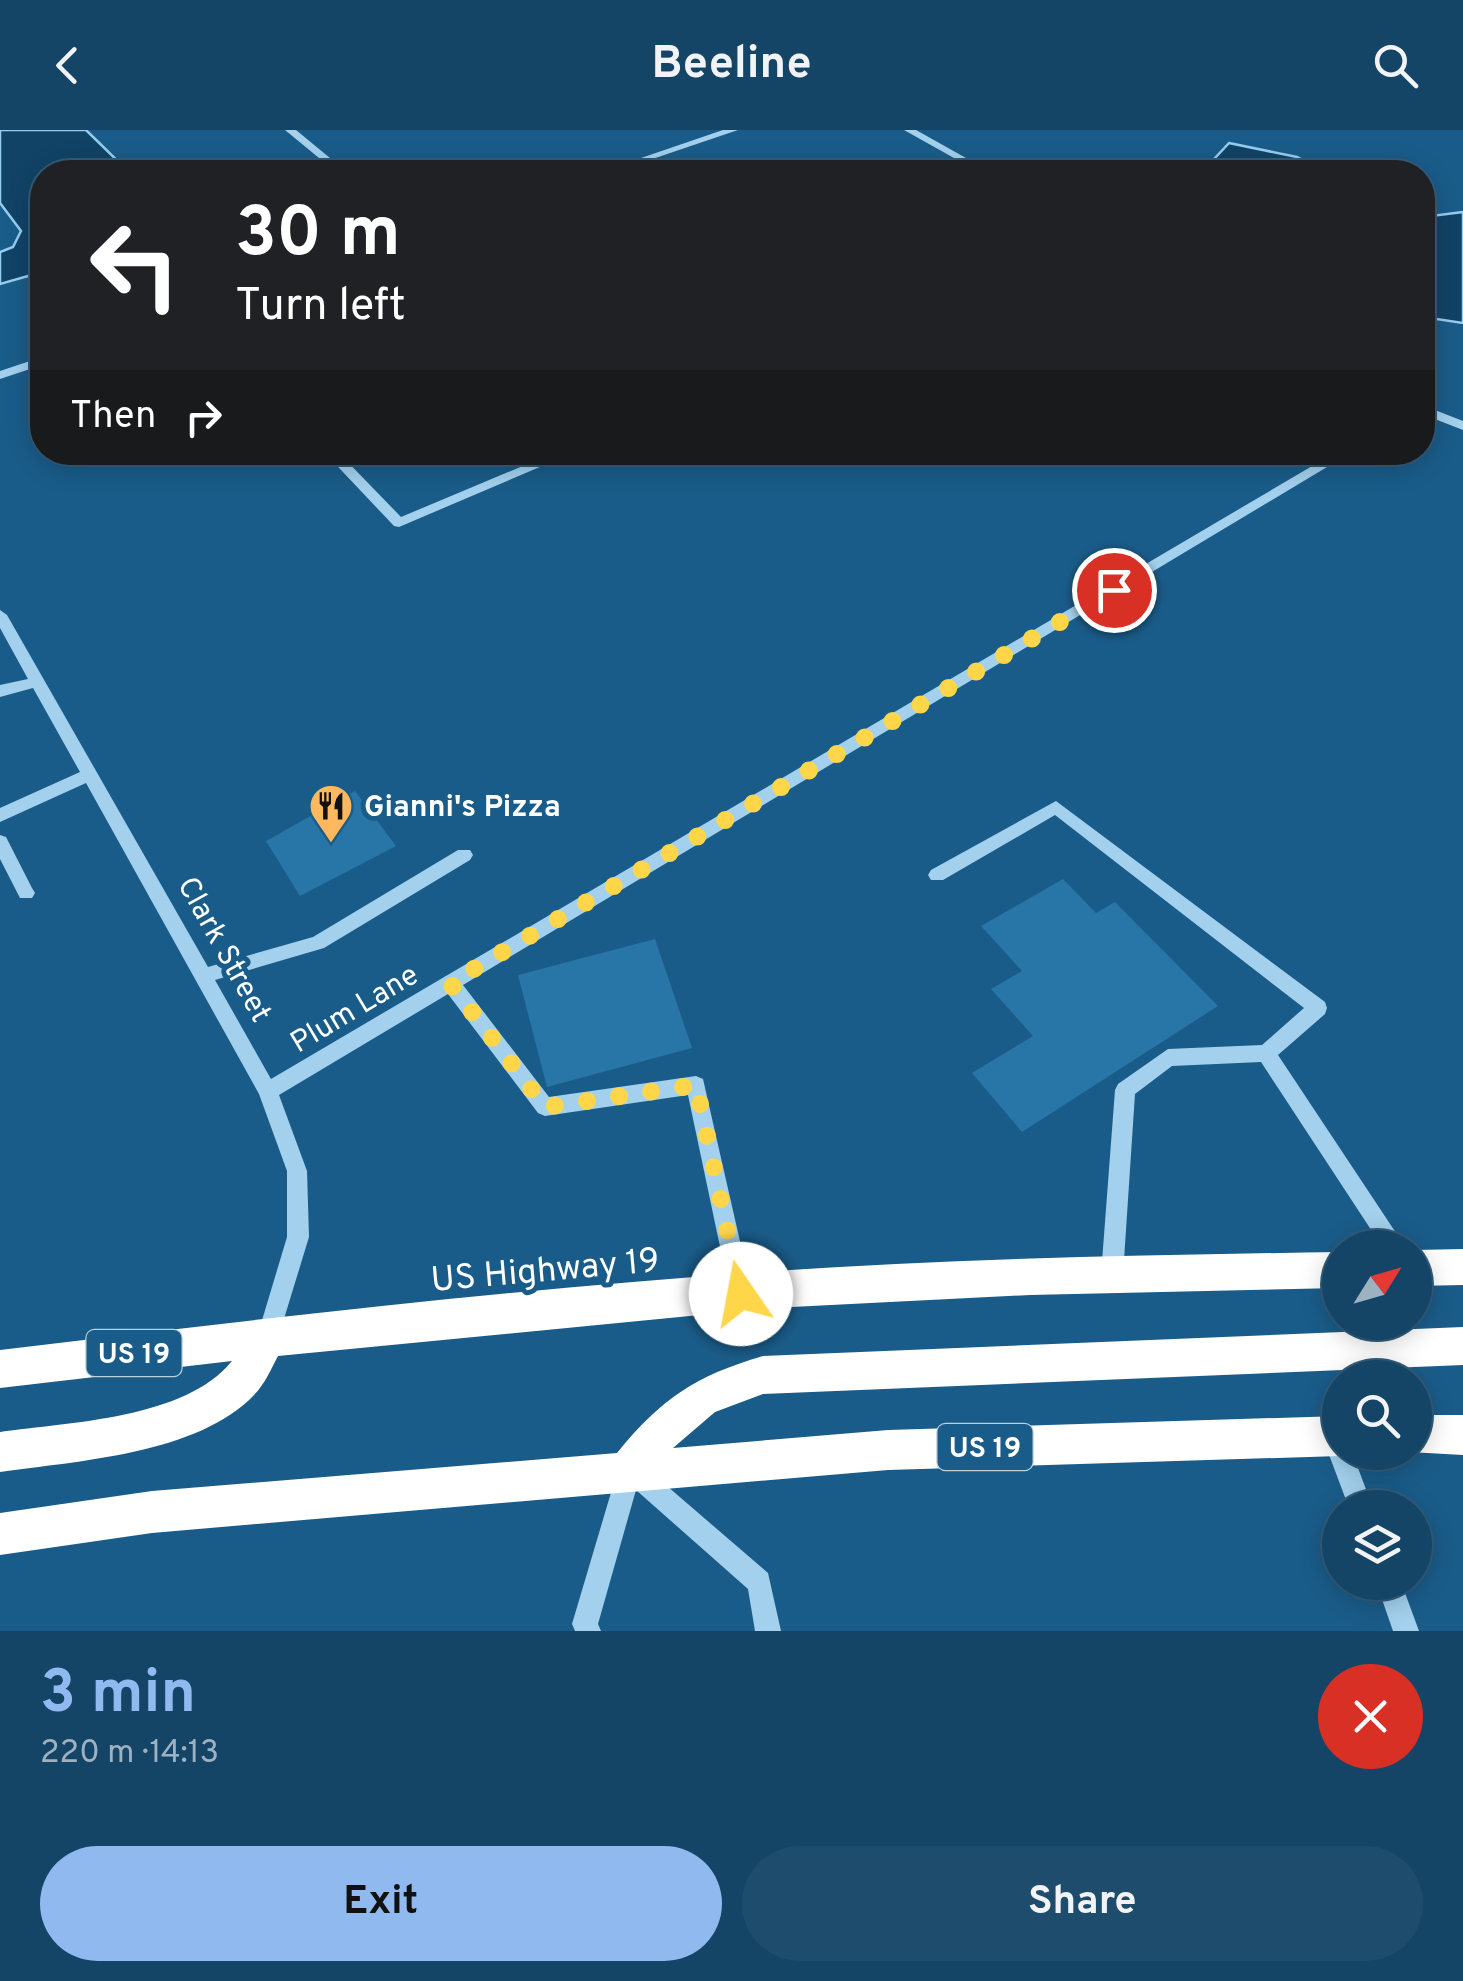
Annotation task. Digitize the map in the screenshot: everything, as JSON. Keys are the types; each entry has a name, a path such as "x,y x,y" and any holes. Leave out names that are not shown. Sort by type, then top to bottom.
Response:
{"highway":[{"path":"1432,1268 1463,1267"},
{"name":"US Highway 19","path":"0,1369 268,1337 741,1294 1112,1275 1322,1270"},
{"path":"0,1452 131,1432 186,1416 240,1383 268,1337"},
{"path":"630,1469 672,1416 721,1387 763,1375 1463,1346"},
{"path":"1432,1436 1463,1435"},
{"name":"US 19","path":"0,1534 152,1512 888,1450 1322,1444"}],"street":[{"path":"290,130 327,160"},
{"path":"642,160 733,130"},
{"path":"909,130 964,160"},
{"path":"0,375 30,365"},
{"path":"1435,414 1463,426"},
{"path":"343,465 399,523 538,465"},
{"name":"Plum Lane","path":"268,1092 1324,465"},
{"name":"Clark Street","path":"0,615 268,1092 297,1171 298,1237 268,1337"},
{"path":"0,691 37,682"},
{"path":"0,815 90,774"},
{"path":"937,875 1056,806 1318,1008 1266,1052 1168,1058 1125,1090 1112,1275"},
{"path":"0,842 26,893"},
{"path":"202,976 318,943 464,855"},
{"path":"450,983 545,1107 696,1085 741,1294"},
{"path":"1266,1052 1384,1230"},
{"path":"588,1631 584,1624 630,1469 758,1582 768,1631"},
{"path":"1395,1600 1406,1631"}],"water":[{"path":"0,130 86,130 117,160 30,160 30,275 0,284 0,252 13,247 21,231 0,203"},
{"path":"1229,143 1302,160 1213,160"},
{"path":"1463,212 1463,323 1435,319 1435,216"}],"building":[{"name":"Gianni's Pizza","path":"355,791 396,846 300,896 266,841"},
{"path":"1063,879 1096,913 1115,902 1218,1006 1022,1132 972,1073 1033,1036 991,989 1022,971 981,926"},
{"path":"655,939 692,1048 547,1087 518,975"}],"place":[{"name":"Gianni's Pizza","path":"331,844"}],"route":[{"path":"741,1294 696,1085 545,1107 450,983 1114,590"}]}
